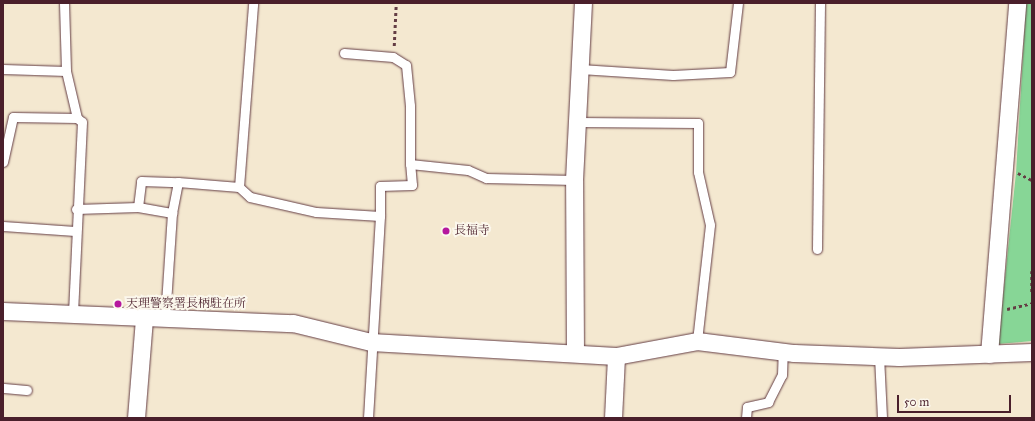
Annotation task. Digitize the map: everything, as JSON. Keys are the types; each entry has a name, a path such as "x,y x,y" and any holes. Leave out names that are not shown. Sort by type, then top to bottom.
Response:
{"street":[{"path":"575,353 574,180 583,3"},
{"path":"989,354 1017,3"},
{"path":"3,311 165,319 293,323 371,342 616,356 696,341 782,351 879,356 1032,352"},
{"path":"136,418 144,318"},
{"path":"613,418 616,356"}],"lane":[{"path":"64,3 66,71 77,118"},
{"path":"239,187 252,3"},
{"path":"580,69 672,75 730,72 738,3"},
{"path":"817,249 820,3"},
{"path":"344,53 393,57 406,65 410,106 410,164 412,185 380,186 380,216 371,342 368,418"},
{"path":"3,69 66,71"},
{"path":"3,162 13,117 77,118 82,122 76,210 72,314"},
{"path":"577,122 698,122 698,172 710,225 696,341"},
{"path":"410,164 468,170 486,178 574,180"},
{"path":"138,207 141,181 178,182 239,187 250,197 273,204 316,212 380,216"},
{"path":"165,319 172,212 178,182"},
{"path":"76,210 138,207 172,212"},
{"path":"3,226 75,231"},
{"path":"746,418 747,407 768,402 782,375 782,351"},
{"path":"879,356 882,418"},
{"path":"3,388 27,390"}],"path":[{"path":"393,57 396,3"},
{"path":"1016,173 1032,180"},
{"path":"1032,271 1032,292"},
{"path":"1001,311 1032,303"}],"green space":[{"path":"1026,3 1032,3 1032,341 998,344 1016,173"}],"place":[{"name":"長福寺","path":"446,231"},
{"name":"天理警察署長柄駐在所","path":"118,304"}]}
